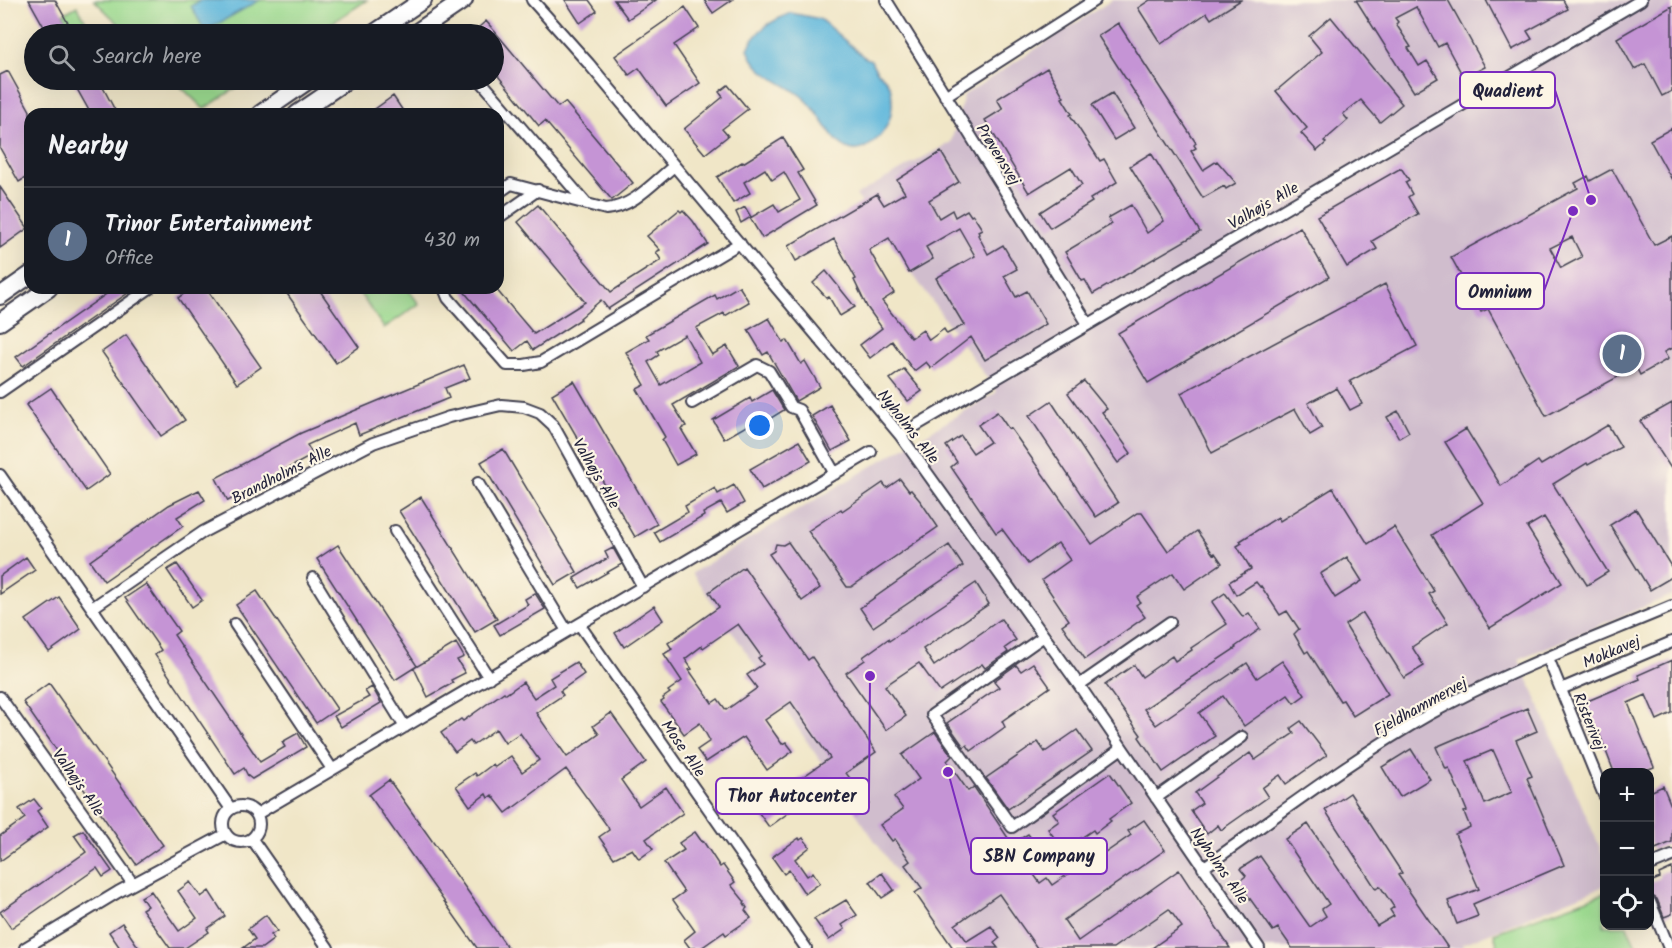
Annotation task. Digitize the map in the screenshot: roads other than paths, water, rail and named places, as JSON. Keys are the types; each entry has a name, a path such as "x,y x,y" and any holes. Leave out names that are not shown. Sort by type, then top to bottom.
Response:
{"main road":[{"path":"388,24 423,0"},
{"path":"429,24 464,0"},
{"path":"269,108 295,90"},
{"path":"306,108 332,90"},
{"path":"0,296 24,279"},
{"path":"0,322 40,294"}],"street":[{"name":"Nyholms Alle","path":"531,0 589,64 900,435 1079,685 1259,948"},
{"name":"Prøvensvej","path":"886,0 1088,324"},
{"path":"945,96 1095,0"},
{"name":"Valhøjs Alle","path":"900,435 1641,0"},
{"path":"489,90 585,202"},
{"path":"504,189 511,184 606,209 619,208 630,202 674,166"},
{"path":"504,214 538,190"},
{"path":"446,294 507,364 524,365 542,362 740,243"},
{"path":"0,392 141,294"},
{"path":"692,403 757,365 768,370 791,407 799,410 835,474"},
{"name":"Valhøjs Alle","path":"501,405 524,407 540,413 553,425 643,586"},
{"name":"Brandholms Alle","path":"92,608 202,532 373,443 449,417 501,405"},
{"path":"257,814 872,452"},
{"path":"0,475 231,808"},
{"path":"478,483 567,632"},
{"path":"395,531 489,678"},
{"path":"313,578 405,726"},
{"name":"Fjeldhammervej","path":"1203,868 1355,761 1431,714 1548,658 1672,606"},
{"path":"1079,685 1170,622"},
{"path":"235,624 332,770"},
{"name":"Mose Alle","path":"579,624 806,948"},
{"path":"1044,636 932,715 1012,827 1122,748"},
{"name":"Mokkavej","path":"1561,689 1672,642"},
{"name":"Risterivej","path":"1548,658 1600,783"},
{"name":"Valhøjs Alle","path":"0,696 133,884"},
{"path":"1156,798 1242,738"},
{"path":"245,806 257,814 260,828 252,839 238,842 231,840 226,834 223,820 231,808 245,806"},
{"path":"26,948 133,884 226,834"},
{"path":"252,839 328,948"},
{"path":"1654,863 1672,856"},
{"path":"1654,912 1669,948"}],"water":[{"path":"201,0 260,0 217,24 201,24 191,6"},
{"path":"791,13 820,19 864,57 871,60 875,69 889,85 892,103 889,121 879,137 866,147 855,150 845,147 836,140 805,99 772,78 752,58 748,49 755,36 771,23"}],"place":[{"name":"Quadient","path":"1591,200"},
{"name":"Omnium","path":"1573,211"},
{"name":"Trinor Entertainment","path":"1622,354"},
{"name":"Thor Autocenter","path":"870,676"},
{"name":"SBN Company","path":"948,772"}]}
